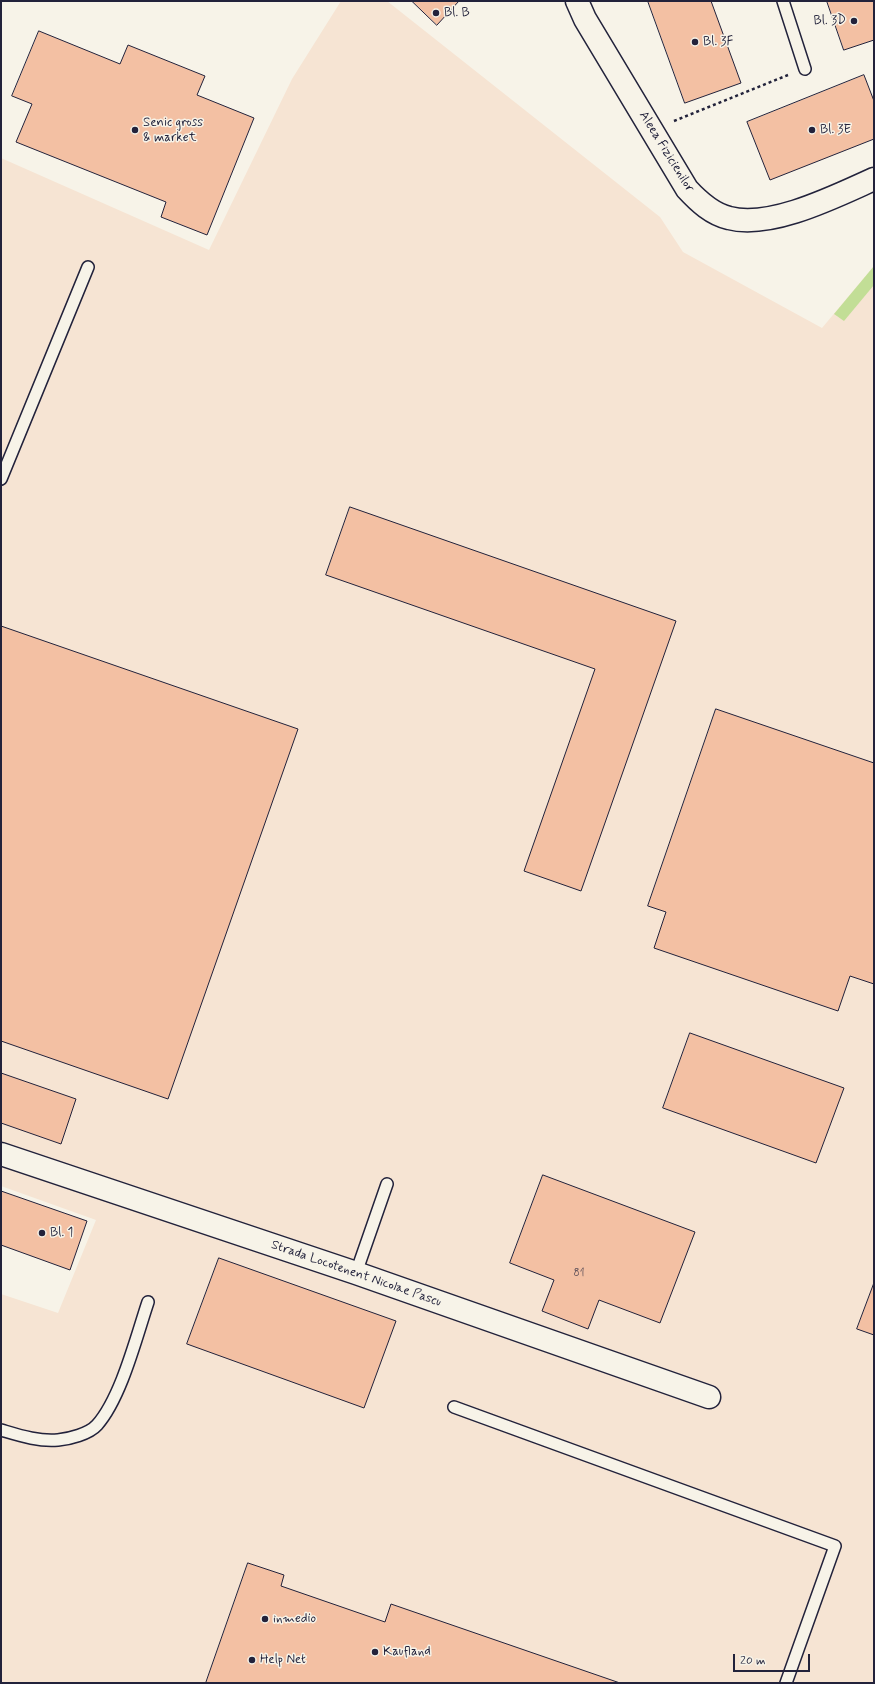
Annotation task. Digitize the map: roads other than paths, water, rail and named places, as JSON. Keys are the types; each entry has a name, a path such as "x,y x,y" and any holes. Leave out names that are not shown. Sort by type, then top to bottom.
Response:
{"street":[{"name":"Aleea Fizicienilor","path":"577,1 585,19 687,189 699,202 710,210 728,218 746,221 766,219 821,202 874,179"},
{"name":"Strada Locotenent Nicolae Pascu","path":"1,1154 356,1273 709,1398"}],"lane":[{"path":"783,1 805,68"},
{"path":"1,479 88,267"},
{"path":"356,1273 387,1184"},
{"path":"1,1430 27,1437 56,1440 75,1437 96,1426 111,1406 128,1362 148,1302"},
{"path":"454,1407 835,1546 786,1683"}],"place":[{"name":"Bl. B","path":"436,13"},
{"name":"Bl. 3D","path":"854,21"},
{"name":"Bl. 3F","path":"695,42"},
{"name":"Senic gross & market","path":"135,130"},
{"name":"Bl. 3E","path":"812,130"},
{"name":"Bl. 1","path":"42,1233"},
{"name":"inmedio","path":"265,1619"},
{"name":"Kaufland","path":"375,1652"},
{"name":"Help Net","path":"252,1660"}]}
